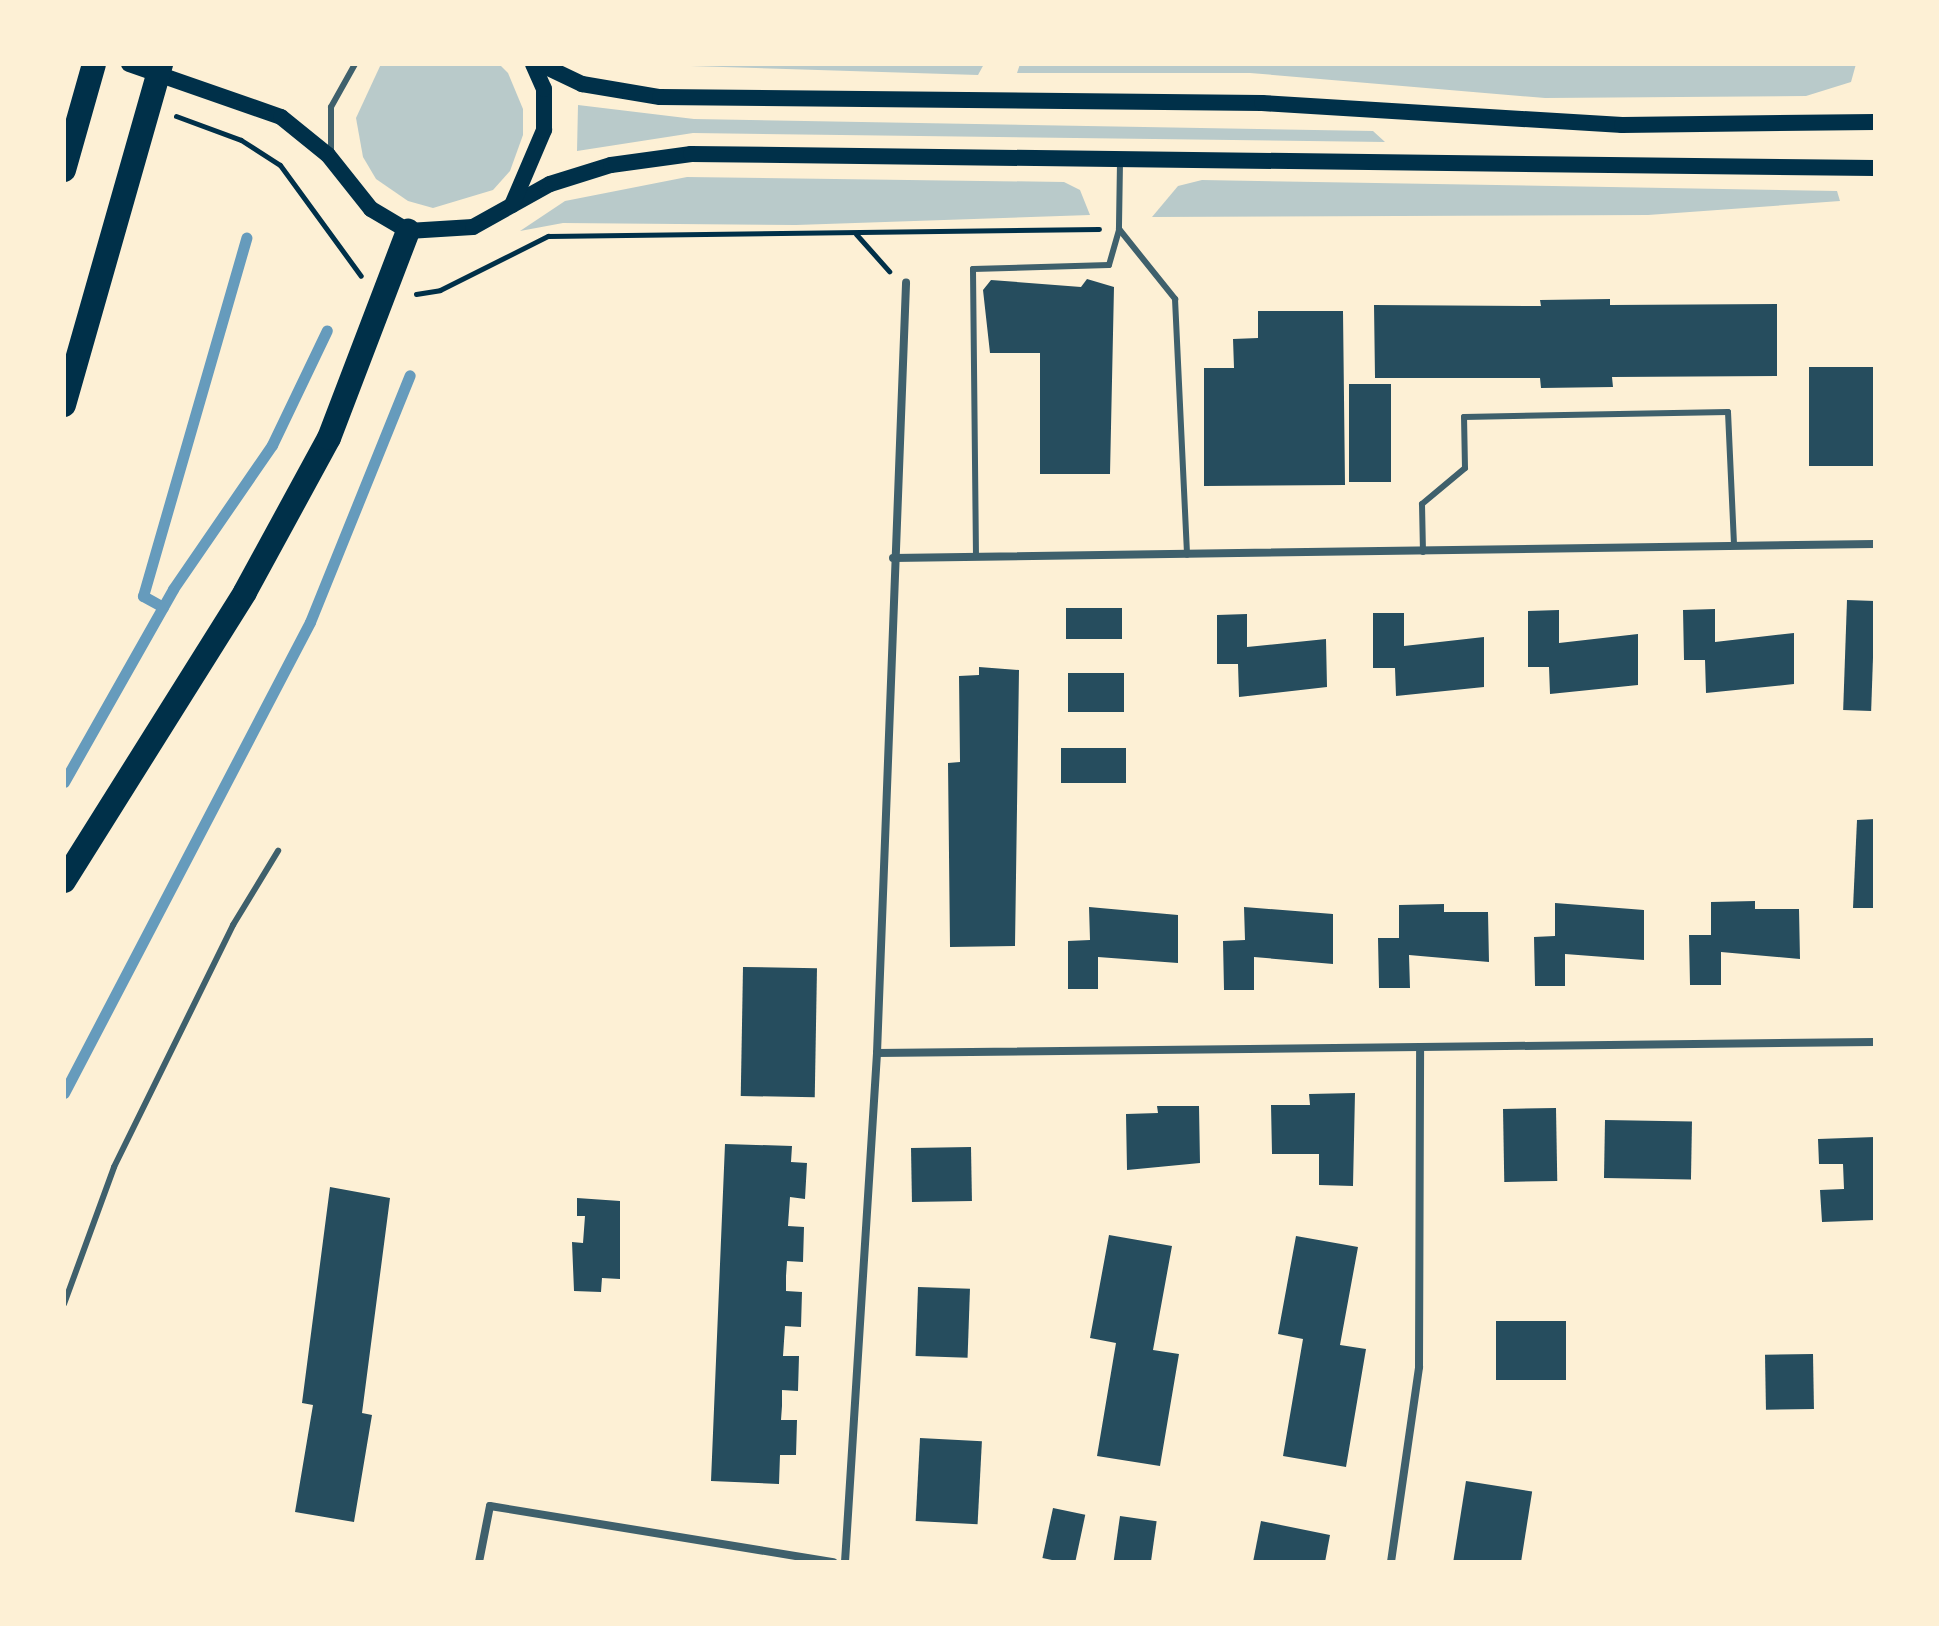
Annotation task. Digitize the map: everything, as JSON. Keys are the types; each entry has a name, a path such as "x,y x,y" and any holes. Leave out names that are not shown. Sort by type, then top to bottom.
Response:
{"highway":[{"path":"64,170 94,64"},
{"path":"64,405 156,116 161,64"},
{"path":"64,881 268,550 329,438 408,231"}],"main road":[{"path":"129,64 252,102 336,164 371,209 408,231 457,232 611,165 691,154 1875,168"},
{"path":"511,206 544,130 544,89 533,64"},
{"path":"540,64 635,95 1262,103 1622,125 1875,122"}],"street":[{"path":"845,1562 877,1053 893,558 906,283"},
{"path":"893,558 1875,544"},
{"path":"877,1053 1875,1042"},
{"path":"1391,1562 1419,1367 1420,1049"},
{"path":"479,1562 490,1506 833,1562"}],"lane":[{"path":"336,164 328,121 355,64"},
{"path":"976,557 973,269 1109,265 1119,229 1120,158"},
{"path":"1119,229 1175,299 1187,556"},
{"path":"1423,552 1422,504 1465,468 1464,417 1728,412 1734,546"},
{"path":"64,1304 114,1167 233,925 278,851"}],"path":[{"path":"156,116 241,140 280,165 347,265 388,288 425,296 548,236 1119,229"},
{"path":"856,234 906,283"}],"shaded area":[{"path":"381,64 499,64 508,73 523,109 523,135 510,171 493,190 433,208 408,201 376,179 363,157 356,118"},
{"path":"625,64 984,64 978,75"},
{"path":"1020,64 1856,64 1851,82 1806,96 1545,98 1250,73 1017,73"},
{"path":"578,105 694,119 1373,131 1385,142 693,133 577,151"},
{"path":"687,177 1064,182 1080,190 1090,215 796,225 563,223 520,231 565,201"},
{"path":"1202,180 1837,191 1840,201 1648,215 1152,217 1178,186"}],"building":[{"path":"1087,279 1114,287 1110,474 1040,474 1040,353 990,353 983,290 991,280 1081,287"},
{"path":"1610,299 1610,305 1777,304 1777,376 1612,377 1613,387 1541,388 1540,378 1375,378 1374,305 1541,306 1540,300"},
{"path":"1258,311 1343,311 1345,485 1204,486 1204,368 1234,368 1233,339 1258,338"},
{"path":"1809,367 1875,367 1875,466 1809,466"},
{"path":"1349,384 1391,384 1391,482 1349,482"},
{"path":"1847,600 1875,601 1871,711 1843,710"},
{"path":"1066,608 1122,608 1122,639 1066,639"},
{"path":"1715,609 1715,642 1794,633 1794,684 1706,693 1705,660 1684,660 1683,610"},
{"path":"1559,610 1559,643 1638,634 1638,685 1550,694 1549,667 1528,667 1528,611"},
{"path":"1373,613 1404,613 1404,646 1484,637 1484,687 1396,696 1395,668 1373,668"},
{"path":"1247,614 1247,647 1326,639 1327,687 1239,697 1238,664 1217,664 1217,615"},
{"path":"979,667 1019,670 1015,946 950,947 948,763 960,762 959,676 979,675"},
{"path":"1068,673 1124,673 1124,712 1068,712"},
{"path":"1061,748 1126,748 1126,783 1061,783"},
{"path":"1875,819 1875,908 1853,908 1857,820"},
{"path":"1755,901 1755,909 1799,909 1800,959 1721,952 1721,985 1690,985 1689,935 1711,935 1711,902"},
{"path":"1555,903 1644,910 1644,960 1565,954 1565,986 1535,986 1534,937 1555,936"},
{"path":"1444,904 1444,912 1488,912 1489,962 1409,955 1410,988 1379,988 1378,938 1399,938 1399,905"},
{"path":"1089,907 1178,915 1178,963 1098,957 1098,989 1068,989 1068,941 1090,940"},
{"path":"1244,907 1333,914 1333,964 1254,957 1254,990 1224,990 1223,941 1245,940"},
{"path":"743,967 817,968 815,1097 741,1096"},
{"path":"1355,1093 1353,1186 1319,1185 1319,1154 1272,1154 1271,1105 1310,1105 1309,1094"},
{"path":"1157,1106 1199,1106 1200,1163 1127,1170 1126,1114 1158,1113"},
{"path":"1556,1108 1557,1181 1504,1182 1503,1109"},
{"path":"1605,1120 1692,1122 1691,1180 1604,1178"},
{"path":"1875,1137 1875,1220 1822,1222 1820,1190 1844,1189 1843,1164 1819,1164 1818,1139"},
{"path":"725,1144 792,1146 791,1162 807,1163 805,1199 790,1197 788,1226 804,1227 803,1262 787,1261 786,1276 786,1291 802,1292 801,1327 785,1326 783,1356 799,1356 798,1391 782,1390 781,1420 797,1420 796,1455 780,1455 779,1484 711,1481"},
{"path":"971,1147 972,1201 912,1202 911,1148"},
{"path":"330,1187 390,1198 362,1413 372,1415 354,1522 295,1512 313,1405 302,1403"},
{"path":"577,1198 620,1201 620,1279 602,1278 601,1292 574,1291 572,1242 583,1243 585,1216 577,1216"},
{"path":"1109,1235 1172,1246 1153,1350 1179,1354 1160,1466 1097,1456 1116,1343 1090,1338"},
{"path":"1296,1236 1358,1247 1340,1345 1366,1349 1346,1467 1283,1456 1303,1339 1278,1334"},
{"path":"918,1287 970,1289 968,1358 916,1356"},
{"path":"1496,1321 1566,1321 1566,1380 1496,1380"},
{"path":"1813,1354 1814,1409 1766,1410 1765,1355"},
{"path":"920,1438 982,1441 978,1524 916,1521"},
{"path":"1466,1481 1532,1491 1521,1562 1453,1562"},
{"path":"1053,1508 1085,1515 1075,1562 1042,1558"},
{"path":"1120,1516 1157,1521 1151,1562 1114,1562"},
{"path":"1261,1521 1330,1535 1325,1562 1253,1562"}],"waterway":[{"path":"163,607 143,596 246,238"},
{"path":"64,782 173,589 272,445 327,330"},
{"path":"64,1093 310,622 410,375"}]}
